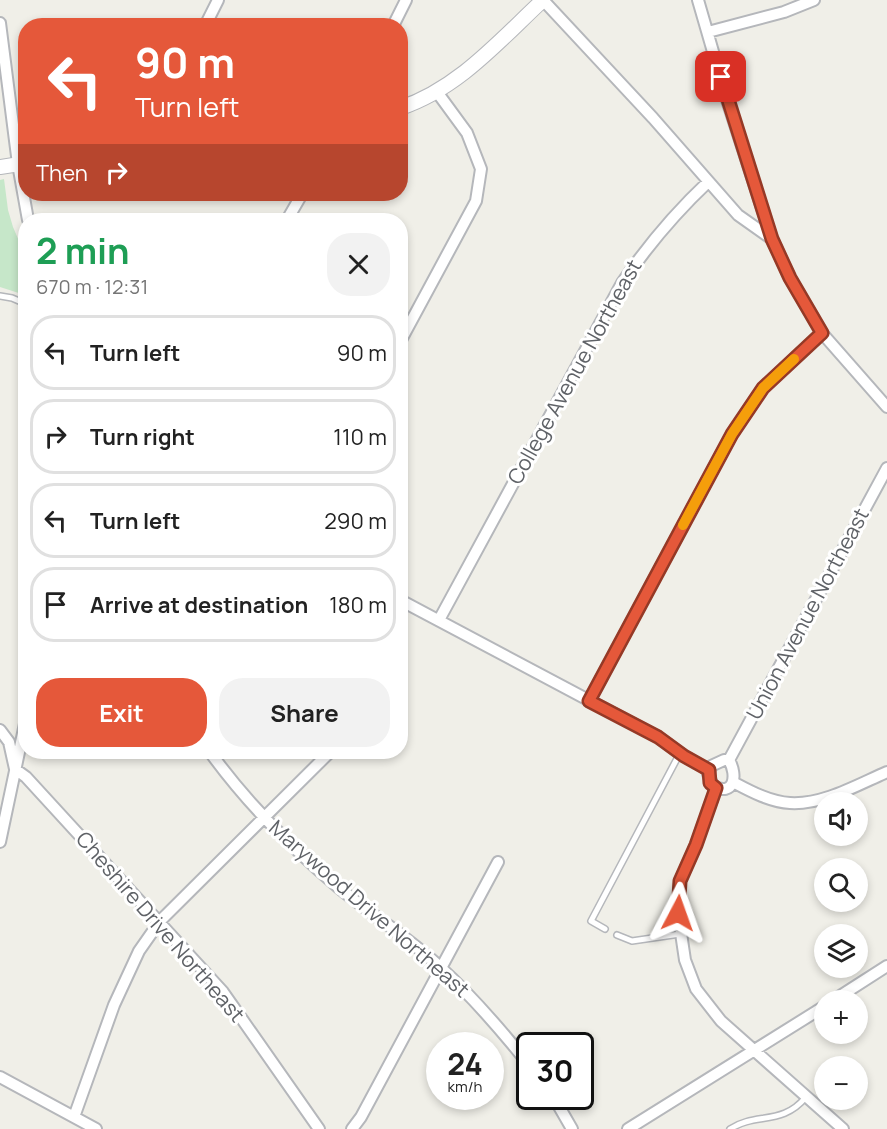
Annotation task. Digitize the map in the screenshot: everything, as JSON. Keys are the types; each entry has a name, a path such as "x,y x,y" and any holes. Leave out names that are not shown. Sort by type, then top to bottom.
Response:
{"street":[{"path":"209,18 218,0"},
{"path":"397,18 406,0"},
{"path":"408,106 437,92 471,67 543,0 653,118 738,215 772,239"},
{"path":"698,0 772,239 790,278 822,333 887,407"},
{"path":"708,32 784,12 814,0"},
{"path":"0,23 18,138"},
{"path":"408,327 476,201 481,169 467,133 437,92"},
{"path":"0,167 18,165"},
{"name":"College Avenue Northeast","path":"439,620 622,283 647,246 674,214 708,182"},
{"path":"589,701 732,434 763,388 822,333"},
{"name":"Union Avenue Northeast","path":"729,760 887,468"},
{"path":"408,604 658,737 709,770"},
{"path":"0,730 9,742 15,769"},
{"path":"0,842 18,755"},
{"name":"Marywood Drive Northeast","path":"216,759 265,818 297,850 340,888 440,967 516,1049"},
{"path":"74,1117 114,1005 139,951 160,921 323,759"},
{"path":"729,760 735,774 733,782 726,788 716,788 710,783 709,770 715,763 729,760"},
{"name":"Cheshire Drive Northeast","path":"15,769 26,777 224,992 320,1129"},
{"path":"733,782 771,799 789,803 807,802 824,798 887,772"},
{"path":"716,788 696,845 680,881 678,913 685,960 696,989 721,1021 843,1129"},
{"path":"352,1129 361,1118 498,862"},
{"path":"850,990 887,966"},
{"path":"628,1129 814,1013"},
{"path":"0,1077 96,1129"},
{"path":"561,1110 572,1129"}],"lane":[{"path":"0,296 18,301"},
{"path":"605,929 591,921 680,753"},
{"path":"617,935 632,941 680,934"},
{"path":"730,1129 779,1116 797,1107 807,1096"}],"green space":[{"path":"4,179 8,210 18,239 18,293 0,287 0,180"}],"slow traffic":[{"path":"683,525 732,434 763,388 794,359"}],"route":[{"path":"678,913 680,881 696,845 716,788 708,778 709,770 684,756 658,737 589,701 732,434 763,388 822,333 790,278 772,239 721,77"}]}
